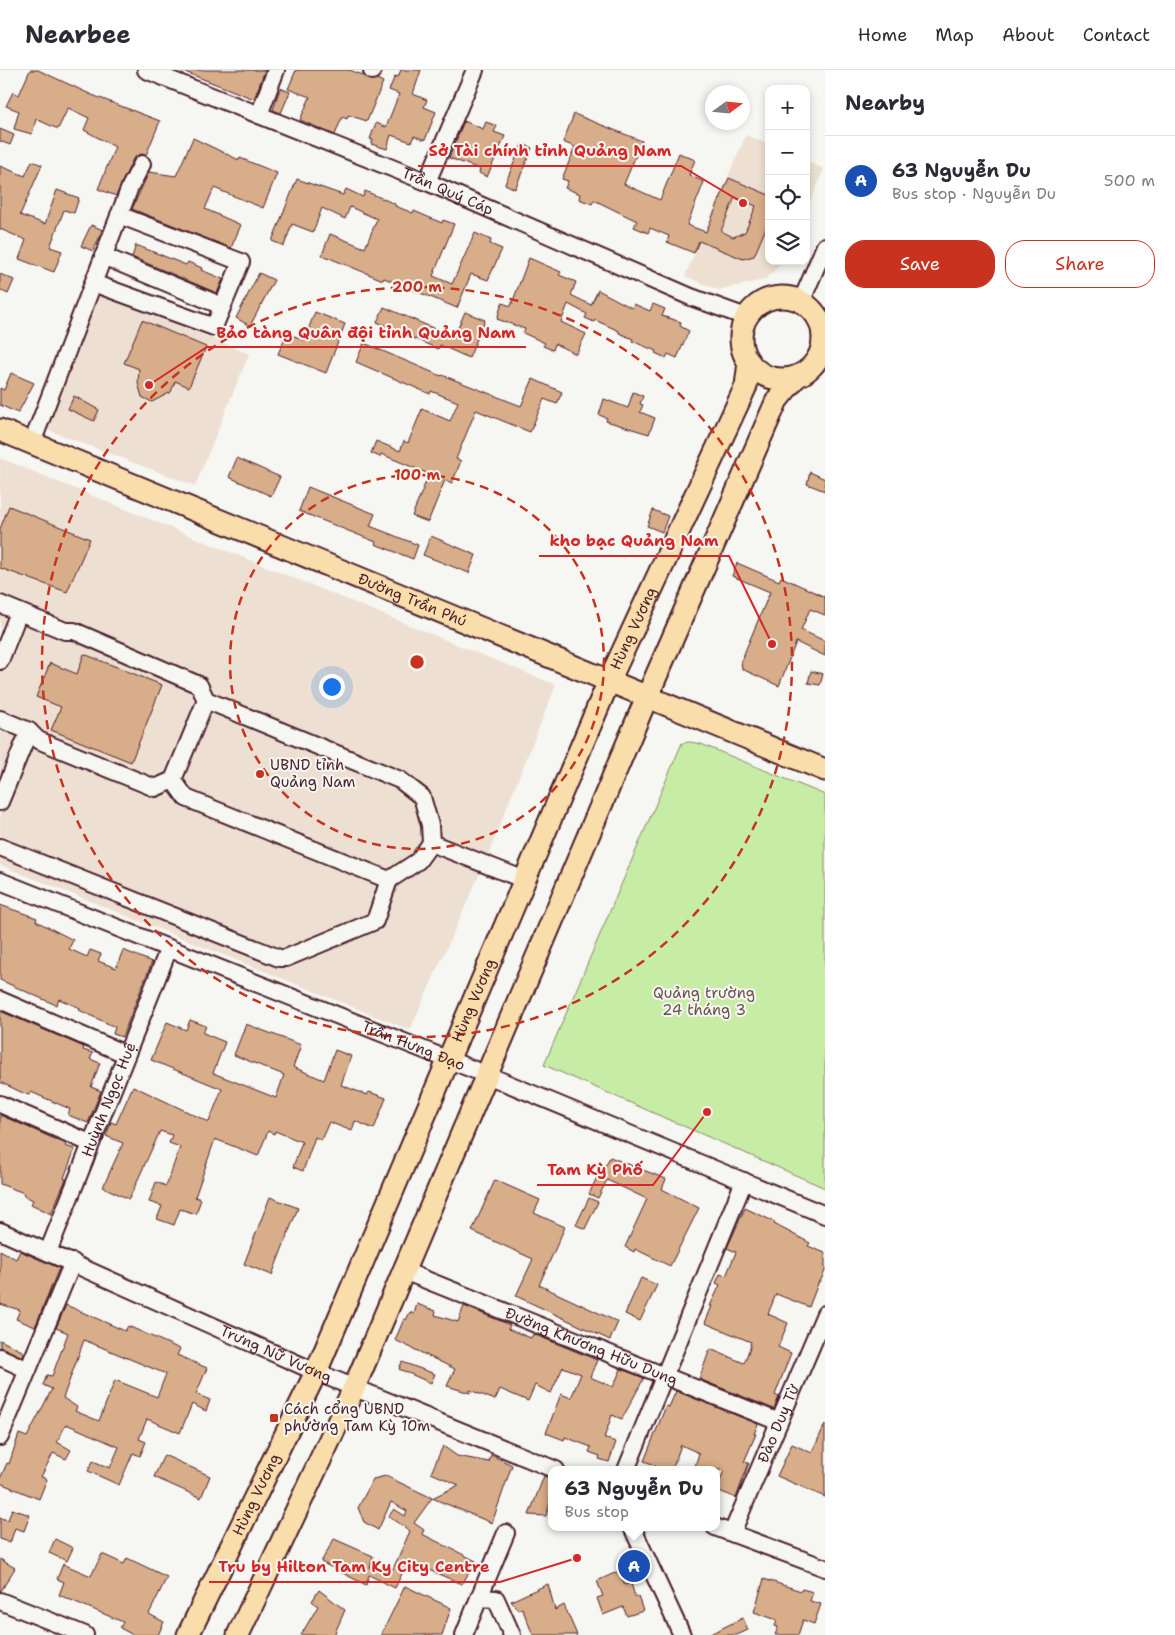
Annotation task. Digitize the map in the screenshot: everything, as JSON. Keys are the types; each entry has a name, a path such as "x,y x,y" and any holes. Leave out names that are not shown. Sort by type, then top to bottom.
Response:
{"main road":[{"path":"238,1635 354,1388 647,697 778,400 796,378 813,366 824,348 824,330 814,308 781,296 761,302 746,317 741,332 742,348 749,362 762,374 779,379 796,378"},
{"name":"Hùng Vương","path":"188,1635 316,1372 609,681 746,386 749,362"},
{"name":"Đường Trần Phú","path":"0,430 825,770"}],"street":[{"name":"Trần Quý Cáp","path":"146,70 427,182 692,297 746,317"},
{"path":"259,115 276,70"},
{"path":"427,182 475,70"},
{"path":"32,443 119,215 142,164"},
{"path":"93,283 214,327 241,262 119,215"},
{"path":"814,308 825,246"},
{"path":"103,256 222,306"},
{"path":"132,297 142,273"},
{"path":"172,312 181,289"},
{"path":"0,604 64,631 74,631 199,684 206,700 400,780 422,797 430,825 431,843 418,861 389,880 375,921 286,958 279,958 0,847"},
{"path":"0,661 19,612"},
{"path":"0,719 29,731 38,740 155,788 173,780 206,700"},
{"path":"0,802 29,731"},
{"path":"173,780 186,798 389,880"},
{"path":"431,843 525,880"},
{"name":"Trần Hưng Đạo","path":"0,881 487,1074 825,1215"},
{"name":"Huỳnh Ngọc Huệ","path":"48,1252 125,1054 169,948"},
{"path":"0,1000 125,1054"},
{"path":"0,1104 90,1144"},
{"path":"628,1466 744,1181"},
{"name":"Trưng Nữ Vương","path":"0,1231 316,1372 548,1467"},
{"path":"0,1437 73,1262"},
{"name":"Đường Khương Hữu Dụng","path":"404,1270 780,1422"},
{"name":"Đào Duy Từ","path":"732,1533 825,1314"},
{"path":"0,1357 28,1370"},
{"path":"720,1529 825,1568"},
{"path":"634,1531 682,1635"},
{"path":"464,1635 506,1532"},
{"path":"479,1598 496,1599 512,1635"},
{"path":"0,1601 85,1635"}],"shaded area":[{"path":"746,135 765,143 765,265 781,265 764,280 718,290 685,276"},
{"path":"810,163 824,169 810,202"},
{"path":"101,292 249,354 195,486 48,430 48,416"},
{"name":"UBND tỉnh Quảng Nam","path":"0,458 556,685 484,864 410,1030 0,865"}],"green space":[{"name":"Quảng trường 24 tháng 3","path":"682,743 701,744 825,795 825,1188 544,1065"}],"building":[{"path":"30,70 38,70 92,95 160,121 146,155 141,154 133,159 116,196 98,189 115,147 84,130 89,118 68,108 58,129 36,119 32,134 14,129 19,111 6,106 13,92 19,95"},
{"path":"180,70 265,70 254,99"},
{"path":"296,70 349,70 363,75 369,80 377,79 383,82 367,121 348,115 347,119 342,117 335,135 300,120 310,97 288,89"},
{"path":"401,70 421,70 413,94 427,100 424,107 436,112 425,140 414,136 411,142 391,135 387,149 371,144 373,140 370,139 376,123 386,127 399,94 389,90 395,76 398,77"},
{"path":"280,88 290,92 281,113 273,110"},
{"path":"574,114 642,141 624,184 660,200 679,153 695,160 689,175 704,182 687,225 706,232 729,178 765,193 765,230 754,256 743,259 699,241 694,253 667,242 669,236 650,228 648,233 634,227 637,221 594,200 592,204 579,199 580,194 565,188 568,181 562,179 575,147 563,142","holes":["735,197 756,206 745,232 733,237 721,231"]},
{"path":"464,121 483,129 486,122 497,126 494,132 505,136 487,177 479,173 480,169 449,158"},
{"path":"0,129 14,135 10,145 0,141"},
{"path":"193,138 239,160 240,158 277,173 263,208 214,188 205,209 241,225 231,248 132,209 149,172 176,176"},
{"path":"522,144 532,148 515,189 505,184"},
{"path":"32,161 42,165 20,215 45,224 57,190 79,198 74,213 64,210 50,247 62,251 54,272 19,259 26,240 0,229 0,166 25,176"},
{"path":"297,179 343,195 346,189 363,197 365,191 413,213 414,211 442,223 443,220 454,224 433,276 452,284 475,233 491,240 490,244 502,249 488,280 471,274 457,308 322,255 330,234 365,248 377,219 350,207 345,219 322,208 313,232 292,224 284,246 272,241"},
{"path":"91,225 103,230 93,251 81,246"},
{"path":"136,245 186,265 188,262 202,268 201,270 223,279 217,293 132,257"},
{"path":"529,258 561,272 559,275 576,282 571,295 591,305 598,290 632,308 634,304 650,311 653,304 665,309 662,316 681,322 680,326 689,331 677,358 668,354 666,358 655,353 656,351 632,341 633,339 619,333 619,331 595,320 594,322 585,318 587,314 568,304 561,322 586,334 576,354 555,344 553,350 543,346 545,343 523,333 525,329 497,319 502,303 511,306"},
{"path":"259,273 274,280 250,326 236,318"},
{"path":"0,274 14,280 8,294 0,290"},
{"path":"384,307 454,337 465,312 485,320 469,358 440,345 438,349 377,322"},
{"path":"315,312 345,324 326,373 278,354 287,333 304,340"},
{"path":"142,320 206,347 189,387 175,381 171,392 152,402 142,397 138,383 139,369 124,363"},
{"path":"364,343 441,376 521,406 533,379 562,392 557,404 544,399 530,432 476,410 456,459 461,461 452,483 445,480 428,522 412,516 429,474 381,454 380,457 371,453 376,441 400,451 404,441 408,443 422,409 450,421 458,402 431,391 430,394 356,362"},
{"path":"11,373 34,383 18,413 0,405 0,388 4,390"},
{"path":"633,392 643,396 640,404 643,405 640,412 655,418 649,434 606,421 607,418 599,415 604,399 628,408"},
{"path":"74,396 99,410 94,421 68,409"},
{"path":"237,458 280,477 271,496 229,477"},
{"path":"810,472 825,479 825,491 807,484"},
{"path":"308,487 375,514 370,526 418,545 413,559 299,511"},
{"path":"9,506 90,539 67,592 0,568 0,529"},
{"path":"653,510 668,516 662,532 647,526"},
{"path":"431,536 476,555 469,573 423,555"},
{"path":"737,563 779,581 781,577 825,597 825,615 810,609 801,630 825,641 825,656 796,642 779,686 742,669 741,661 770,592 732,576"},
{"path":"84,654 162,685 131,762 51,730 61,707 36,697 50,663 77,674"},
{"path":"811,671 823,674 820,685 808,683"},
{"path":"0,905 37,918 36,921 73,940 69,949 87,957 90,950 101,954 98,961 116,968 123,950 152,962 122,1037 113,1034 115,1027 79,1010 80,1008 59,999 56,1005 0,980"},
{"path":"0,1011 84,1047 83,1050 93,1053 90,1059 100,1063 91,1087 101,1091 88,1123 68,1115 70,1109 31,1092 29,1095 23,1093 0,1082"},
{"path":"190,1020 206,1026 203,1033 225,1042 213,1073 276,1098 284,1075 234,1055 246,1024 301,1045 293,1067 324,1080 335,1050 351,1056 341,1085 367,1095 369,1092 386,1098 374,1129 355,1121 352,1131 329,1122 321,1140 315,1137 303,1171 293,1167 302,1142 275,1131 274,1134 268,1131 258,1156 215,1139 195,1197 201,1199 196,1214 180,1209 174,1225 157,1219 162,1206 149,1202 156,1182 166,1186 180,1147 169,1143 172,1135 160,1131 129,1199 103,1187 123,1143 106,1136 111,1122 116,1124 133,1086 209,1122 222,1089 151,1060 167,1022 186,1030"},
{"path":"0,1115 75,1149 64,1178 66,1179 51,1214 31,1204 33,1200 23,1195 24,1193 0,1184"},
{"path":"610,1157 666,1179 662,1189 699,1208 670,1266 635,1249 634,1252 625,1247 647,1199 607,1180 598,1198 589,1194 602,1167 604,1168"},
{"path":"495,1180 540,1200 534,1213 565,1227 539,1285 618,1322 610,1340 516,1296 533,1259 472,1231"},
{"path":"270,1197 298,1208 272,1275 244,1264"},
{"path":"589,1198 598,1202 585,1229 576,1225"},
{"path":"745,1208 775,1222 774,1224 810,1243 808,1246 825,1253 825,1271 809,1307 776,1294 768,1314 788,1323 778,1347 791,1353 775,1395 779,1397 774,1409 699,1379 710,1349 744,1363 751,1345 751,1342 705,1323 712,1306 710,1306 720,1285 716,1283 720,1274 726,1276 736,1252 727,1248"},
{"path":"0,1250 16,1259 20,1251 59,1268 35,1327 16,1319 20,1310 0,1304"},
{"path":"641,1278 657,1285 640,1321 625,1314"},
{"path":"417,1304 436,1311 435,1315 458,1322 464,1306 510,1325 508,1329 531,1338 533,1334 597,1360 590,1377 613,1387 621,1369 644,1378 622,1419 612,1415 604,1438 616,1442 609,1462 599,1459 600,1456 589,1452 591,1447 565,1437 564,1440 546,1433 561,1394 571,1398 581,1374 563,1367 551,1393 535,1385 528,1401 500,1389 495,1400 470,1390 470,1393 447,1386 455,1369 395,1340 404,1319 406,1320 410,1312 414,1314"},
{"path":"66,1305 125,1331 128,1326 180,1349 177,1355 207,1368 196,1394 210,1400 206,1411 192,1404 180,1433 147,1419 139,1439 146,1442 140,1456 133,1453 119,1485 88,1471 93,1461 110,1468 119,1447 66,1424 57,1442 71,1450 66,1459 53,1453 41,1477 47,1479 39,1499 0,1483 0,1479 7,1463 9,1464 19,1434 27,1437 52,1389 43,1385 47,1375 52,1376 68,1333 56,1328","holes":["84,1340 166,1374 157,1397 115,1380 99,1421 75,1411 77,1407 63,1398"]},
{"path":"0,1340 24,1352 23,1357 0,1347"},
{"path":"402,1362 435,1374 431,1383 399,1369"},
{"path":"676,1391 758,1424 754,1434 756,1434 744,1462 749,1463 736,1498 720,1491 720,1481 724,1470 720,1470 720,1466 695,1466 699,1453 681,1445 673,1466 655,1466 644,1461 666,1406 669,1407"},
{"path":"825,1424 825,1497 777,1476 792,1444 812,1453"},
{"path":"443,1446 457,1456 489,1462 491,1455 512,1465 492,1523 432,1498 459,1485 431,1473"},
{"path":"164,1455 210,1476 201,1498 154,1477"},
{"path":"386,1476 432,1498 414,1523 424,1530 422,1534 476,1561 462,1584 408,1561 395,1588 369,1575 366,1585 321,1562 334,1539 373,1556 370,1568 393,1569 410,1531 389,1516 394,1509 405,1516 407,1511 391,1502 378,1530 364,1522 358,1508 373,1479"},
{"path":"544,1476 548,1478 548,1509 546,1516 529,1515"},
{"path":"12,1509 30,1515 24,1531 15,1528 10,1543 0,1539 0,1518 8,1520"},
{"path":"55,1539 73,1548 67,1561 49,1553"},
{"path":"102,1554 124,1564 127,1558 167,1577 149,1614 164,1622 158,1635 133,1635 120,1628 123,1622 59,1595 64,1582 57,1579 63,1564 91,1576"},
{"path":"0,1559 15,1568 1,1591 0,1591"},
{"path":"619,1571 625,1585 631,1583 635,1597 638,1596 643,1611 627,1616 623,1607 603,1615 597,1598 603,1596 597,1581"},
{"path":"764,1579 801,1591 802,1589 813,1592 810,1601 821,1604 814,1624 803,1620 798,1635 775,1635 778,1627 775,1626 777,1620 754,1612"},
{"path":"548,1584 555,1610 564,1605 577,1635 533,1635 522,1608 518,1610 511,1601"},
{"path":"405,1586 451,1608 442,1635 381,1635"},
{"path":"319,1590 345,1610 334,1635 301,1635 318,1606 312,1601"},
{"path":"743,1618 748,1630 737,1635 708,1635"}],"place":[{"name":"Sở Tài chính tỉnh Quảng Nam","path":"743,203"},
{"name":"Bảo tàng Quân đội tỉnh Quảng Nam","path":"149,385"},
{"name":"kho bạc Quảng Nam","path":"772,644"},
{"name":"UBND tỉnh Quảng Nam","path":"260,774"},
{"name":"Tam Kỳ Phố","path":"707,1112"},
{"name":"Cách cổng UBND phường Tam Kỳ 10m","path":"274,1418"},
{"name":"Tru by Hilton Tam Ky City Centre","path":"577,1558"},
{"name":"63 Nguyễn Du","path":"634,1566"}]}
